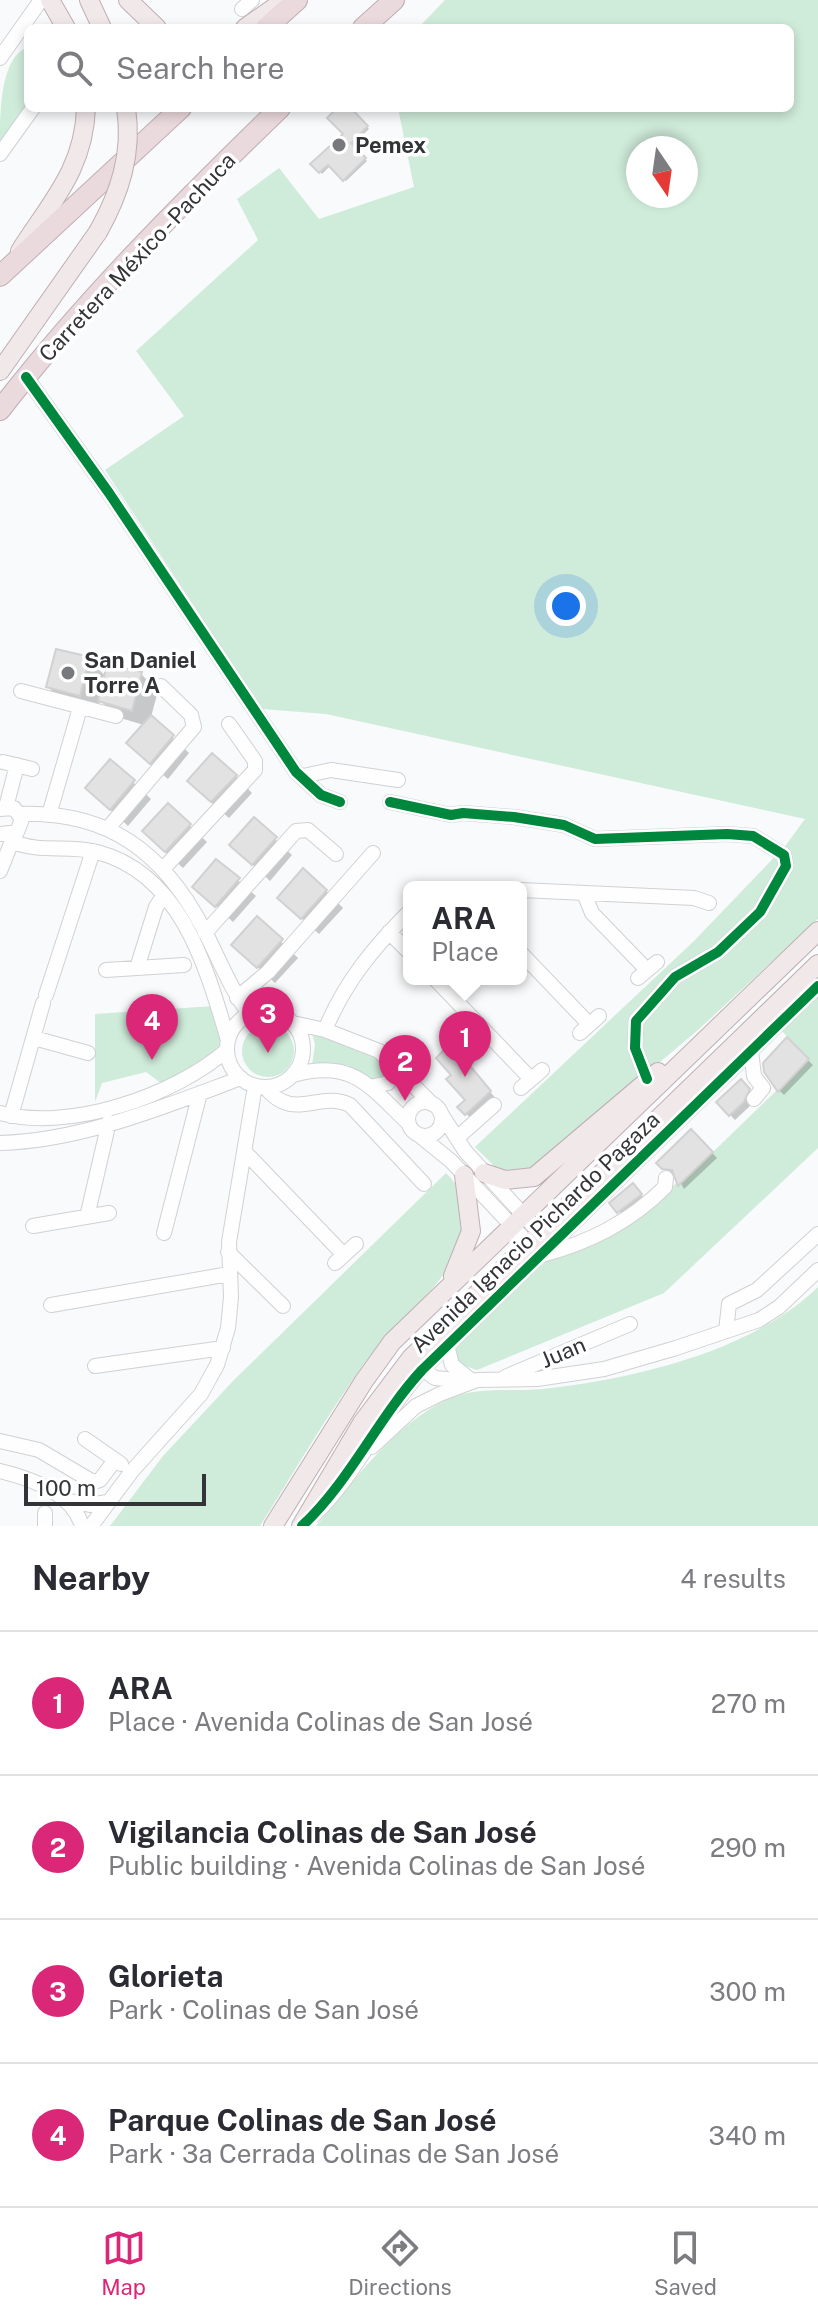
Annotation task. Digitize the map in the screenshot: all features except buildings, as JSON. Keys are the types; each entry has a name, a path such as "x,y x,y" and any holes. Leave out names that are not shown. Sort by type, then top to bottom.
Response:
{"highway":[{"path":"270,24 297,0"},
{"path":"367,24 394,0"},
{"path":"6,270 177,112"},
{"name":"Carretera México - Pachuca","path":"0,410 180,205 276,112"}],"main road":[{"path":"50,0 64,24"},
{"path":"89,0 100,24"},
{"path":"128,0 153,24"},
{"path":"251,24 285,0"},
{"path":"6,270 76,164 84,138 86,112"},
{"path":"0,371 98,232 124,173 128,139 126,112"},
{"name":"Avenida Ignacio Pichardo Pagaza","path":"273,1526 378,1359 407,1326 818,931"},
{"name":"Avenida Ignacio Pichardo Pagaza","path":"301,1526 362,1423 416,1364 818,964"},
{"path":"484,1173 505,1180 534,1177 647,1079 700,1045"},
{"path":"448,1286 471,1231 464,1175"},
{"path":"378,1359 416,1364 407,1326"}],"street":[{"path":"0,58 41,0"},
{"path":"0,154 30,112"},
{"path":"26,377 303,776 321,795 340,802"},
{"path":"111,856 114,831 194,727 191,715 161,686"},
{"path":"21,691 116,716"},
{"path":"49,815 80,708"},
{"path":"163,869 255,770 255,761 229,724"},
{"path":"32,769 10,764 3,808 20,814 49,815 114,831 163,869 205,933 230,1063 241,1078 260,1086 278,1102 287,1105 340,1102 350,1105 424,1184"},
{"path":"303,776 331,770 398,780"},
{"path":"390,802 451,815 501,816 564,825 595,839 699,834 753,836 784,855 786,866 760,912 718,952 675,977 636,1021 635,1048 647,1079"},
{"path":"0,871 7,837 20,828 20,814"},
{"path":"205,933 296,831 308,830 336,854"},
{"path":"7,837 42,849 93,851 136,867 164,895 250,1015"},
{"path":"93,851 34,1038 6,1115 57,1119 136,1099 192,1077 228,1045 236,1025 250,1015 273,1012 293,1023 325,1030 370,1047 398,1067 436,1108 536,1244 604,1233 649,1203 665,1187 666,1178"},
{"path":"237,998 268,972 373,853"},
{"path":"527,890 694,898 709,903"},
{"path":"584,893 592,913 647,970"},
{"path":"137,968 156,907 164,895"},
{"path":"325,1030 346,984 403,918"},
{"path":"389,932 403,946"},
{"path":"527,959 589,1024"},
{"path":"106,970 184,965"},
{"path":"441,985 532,1079"},
{"name":"Avenida Ignacio Pichardo Pagaza","path":"301,1526 338,1489 363,1455 416,1364 447,1345 536,1244 583,1213 818,986"},
{"path":"260,1086 285,1082 293,1075 303,1054 299,1032 293,1023"},
{"path":"34,1038 88,1053"},
{"path":"751,1051 754,1076 763,1088 754,1099"},
{"path":"370,1087 388,1083 398,1067"},
{"path":"293,1075 333,1068 357,1076 518,1221"},
{"path":"728,1073 754,1076"},
{"path":"0,1159 2,1143 109,1122 241,1078"},
{"path":"91,1526 132,1471 201,1394 223,1348 231,1310 228,1252 244,1151 260,1086"},
{"path":"164,1233 200,1093"},
{"path":"457,1138 494,1105"},
{"path":"407,1122 414,1106 436,1108"},
{"path":"419,1135 437,1131 436,1108"},
{"path":"87,1217 109,1122"},
{"path":"244,1151 340,1259 356,1244"},
{"path":"33,1226 109,1213"},
{"path":"583,1213 588,1228 604,1233"},
{"path":"726,1331 729,1304 757,1290 818,1234"},
{"path":"228,1252 283,1306"},
{"path":"416,1364 441,1380 475,1381 537,1379 604,1369 770,1314 818,1270"},
{"path":"51,1305 229,1274"},
{"name":"Juan","path":"497,1380 630,1324"},
{"path":"447,1345 452,1365 475,1381"},
{"path":"95,1366 223,1348"},
{"path":"363,1455 416,1406 475,1381"},
{"path":"85,1439 132,1471"},
{"path":"0,1441 39,1450 93,1482 100,1480 115,1460"},
{"path":"0,1471 32,1481 65,1500 90,1505 107,1502"},
{"path":"65,1500 82,1526"}],"green space":[{"path":"445,0 818,0 818,919 698,1030 528,1173 499,1171 475,1147 694,941 786,845 805,819 326,714 262,709 105,470 184,416 136,351 258,240 237,199 279,168 319,219 414,187 399,112 794,112 794,24 422,24"},
{"path":"24,49 24,112 4,141 0,141 3,88 17,54"},
{"path":"818,994 818,1148 664,1293 477,1370 459,1364 455,1345 546,1261 627,1225 713,1152 809,1059 782,1031"},
{"path":"214,1006 223,1038 221,1051 196,1069 161,1083 146,1072 102,1083 95,1102 95,1014"},
{"path":"268,1025 286,1033 294,1051 286,1069 268,1077 250,1069 242,1051 250,1033"},
{"path":"312,1032 387,1063 391,1077 375,1081 347,1065 312,1065 315,1045"},
{"path":"446,1173 458,1187 465,1213 462,1240 455,1257 432,1289 363,1365 260,1526 110,1526 163,1456 234,1380"},
{"path":"818,1287 818,1526 316,1526 391,1440 426,1411 446,1400 481,1391 542,1389 614,1378 689,1359 759,1329 791,1310"}],"cycle path":[{"path":"26,377 109,493 296,772 321,795 340,802"},
{"path":"390,802 451,815 514,817 564,825 595,839 727,834 753,836 784,855 786,866 760,912 718,952 675,977 636,1021 635,1048 647,1079"},
{"path":"302,1526 335,1489 422,1370 818,986"}],"place":[{"name":"Pemex","path":"339,145"},
{"name":"San Daniel Torre A","path":"68,673"},
{"name":"Glorieta","path":"268,1053"},
{"name":"Parque Colinas de San José","path":"152,1060"},
{"name":"ARA","path":"465,1077"},
{"name":"Vigilancia Colinas de San José","path":"405,1101"}]}
